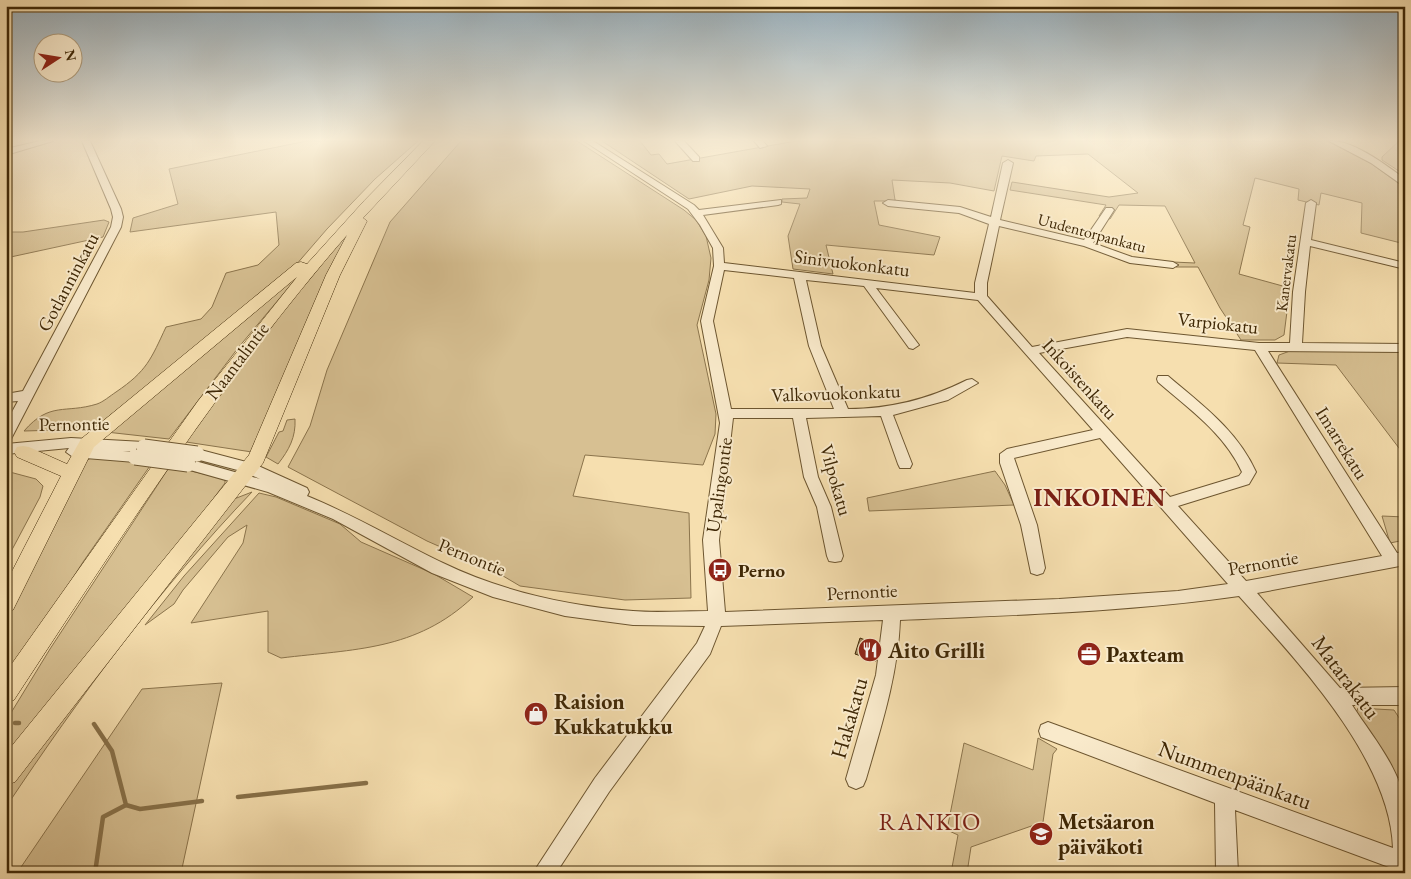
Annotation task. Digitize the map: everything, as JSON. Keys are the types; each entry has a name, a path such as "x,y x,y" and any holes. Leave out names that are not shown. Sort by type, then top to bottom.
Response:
{"main road":[{"name":"Naantalintie","path":"6,692 153,474 228,372 338,236 389,182"},
{"path":"6,773 257,458 269,433 332,275 375,196"},
{"path":"6,604 70,472 84,448 338,236"},
{"path":"12,450 70,472"},
{"name":"Naantalintie","path":"6,705 68,600"}],"street":[{"name":"Gotlanninkatu","path":"6,436 116,227 118,217 116,209 104,182"},
{"name":"Upalingontie","path":"543,873 556,850 602,785 704,648 716,619 717,605 711,540 713,516 724,454 726,414 707,321 719,266 716,242 697,213 650,182"},
{"path":"981,296 981,283 1003,182"},
{"path":"697,213 778,202"},
{"name":"Uudentorpankatu","path":"888,203 960,210 994,222 1087,244 1130,260 1173,265"},
{"name":"Kanervakatu","path":"1296,348 1299,292 1311,203"},
{"path":"1087,244 1109,210"},
{"path":"1307,242 1405,266"},
{"name":"Sinivuokonkatu","path":"719,266 981,296"},
{"path":"799,274 815,346 843,414"},
{"path":"866,283 913,345"},
{"name":"Inkoistenkatu","path":"981,296 1243,589"},
{"name":"Varpiokatu","path":"1030,351 1127,333 1259,347 1405,348"},
{"name":"Imarrekatu","path":"1259,347 1399,559"},
{"path":"1163,379 1227,437 1242,456 1249,472 1244,480 1167,504"},
{"name":"Valkovuokonkatu","path":"726,414 886,413 945,398 972,383"},
{"path":"6,398 28,394"},
{"path":"886,413 905,464"},
{"name":"Vilpokatu","path":"799,415 811,478 824,507 835,556"},
{"path":"1037,568 1029,525 1007,463 1007,454 1102,433"},
{"name":"Pernontie","path":"12,450 84,448 139,452 193,459 245,473 272,488 338,515 438,568 470,582 527,600 606,616 671,620 716,619 1059,606 1178,598 1243,589 1399,559"},
{"name":"Matarakatu","path":"1243,589 1336,697 1375,758 1390,786 1403,840 1404,863"},
{"name":"Hakakatu","path":"856,779 888,665 892,640 892,612"},
{"path":"1336,697 1405,696"},
{"name":"Nummenpäänkatu","path":"1048,731 1404,863"},
{"path":"1225,797 1227,873"}],"shaded area":[{"path":"172,182 372,182 327,229 289,273 93,429 24,431 33,422 50,412 97,404 126,384 147,364 166,327 201,319 212,307 226,273 258,265 279,245 276,212 130,232 133,218 178,204"},
{"path":"425,182 641,182 696,220 706,236 711,258 709,280 697,325 716,414 715,434 703,465 585,455 573,496 689,513 691,598 625,600 520,586 493,570 427,541 288,467 310,426 327,370 390,222"},
{"path":"664,182 892,182 895,200 897,201 874,201 879,225 940,237 934,255 826,245 833,274 793,269 788,236 800,204 782,202 782,199 807,198 810,189 752,186 689,199"},
{"path":"931,182 996,182 994,191 950,183"},
{"path":"1012,182 1109,197 1138,193 1124,182 1254,182 1243,225 1250,227 1239,274 1290,288 1284,335 1275,340 1241,340 1220,308 1198,267 1176,267 1173,262 1195,263 1165,206 1119,205 1110,219 1099,216 1106,205 1010,190"},
{"path":"1271,182 1397,182 1405,188 1405,244 1361,233 1362,203 1321,193 1319,205 1298,200 1299,189"},
{"path":"104,220 109,222 103,237 6,258 6,232 23,232"},
{"path":"342,237 349,237 252,452 186,442 254,348"},
{"path":"299,275 238,348 169,439 106,432"},
{"path":"1405,350 1405,456 1336,365 1277,363 1279,355 1290,351"},
{"path":"295,419 291,443 278,464 266,457 279,432 283,431 287,420"},
{"path":"91,458 152,463 83,562 6,682 6,614 85,461"},
{"path":"170,466 225,479 225,483 165,564 6,762 6,721 50,649"},
{"path":"6,471 36,479 43,486 40,497 6,561"},
{"path":"995,471 1005,485 1014,505 869,511 867,498"},
{"path":"252,492 185,566 122,644 63,724 6,807 6,783 234,499"},
{"path":"259,493 276,497 340,524 361,542 434,574 473,597 451,615 429,628 406,638 359,649 281,658 268,652 268,611 191,623 243,543 247,525 228,537 183,590 174,604 145,625 184,576"},
{"path":"1382,516 1405,517 1405,540 1390,543"},
{"path":"222,683 181,873 17,873 142,689"},
{"path":"1358,708 1394,710 1405,727 1405,778 1395,777 1355,716"},
{"path":"1038,738 1057,749 1053,754 1043,822 971,847 967,873 951,873 958,835 947,830 964,743 1033,770"}],"building":[{"name":"Aito Grilli","path":"860,638 878,645 876,661 855,654"}],"waterway":[{"path":"94,724 112,751 126,805"},
{"path":"238,797 366,783"},
{"path":"126,805 140,809 202,801"},
{"path":"95,873 103,817 126,805"}],"place":[{"name":"Perno","path":"720,570"},
{"name":"Aito Grilli","path":"870,650"},
{"name":"Paxteam","path":"1089,654"},
{"name":"Raision Kukkatukku","path":"536,714"},
{"name":"Metsäaron päiväkoti","path":"1041,834"}],"district":[{"name":"INKOINEN","path":"1100,497"},
{"name":"RANKIO","path":"930,821"}]}
